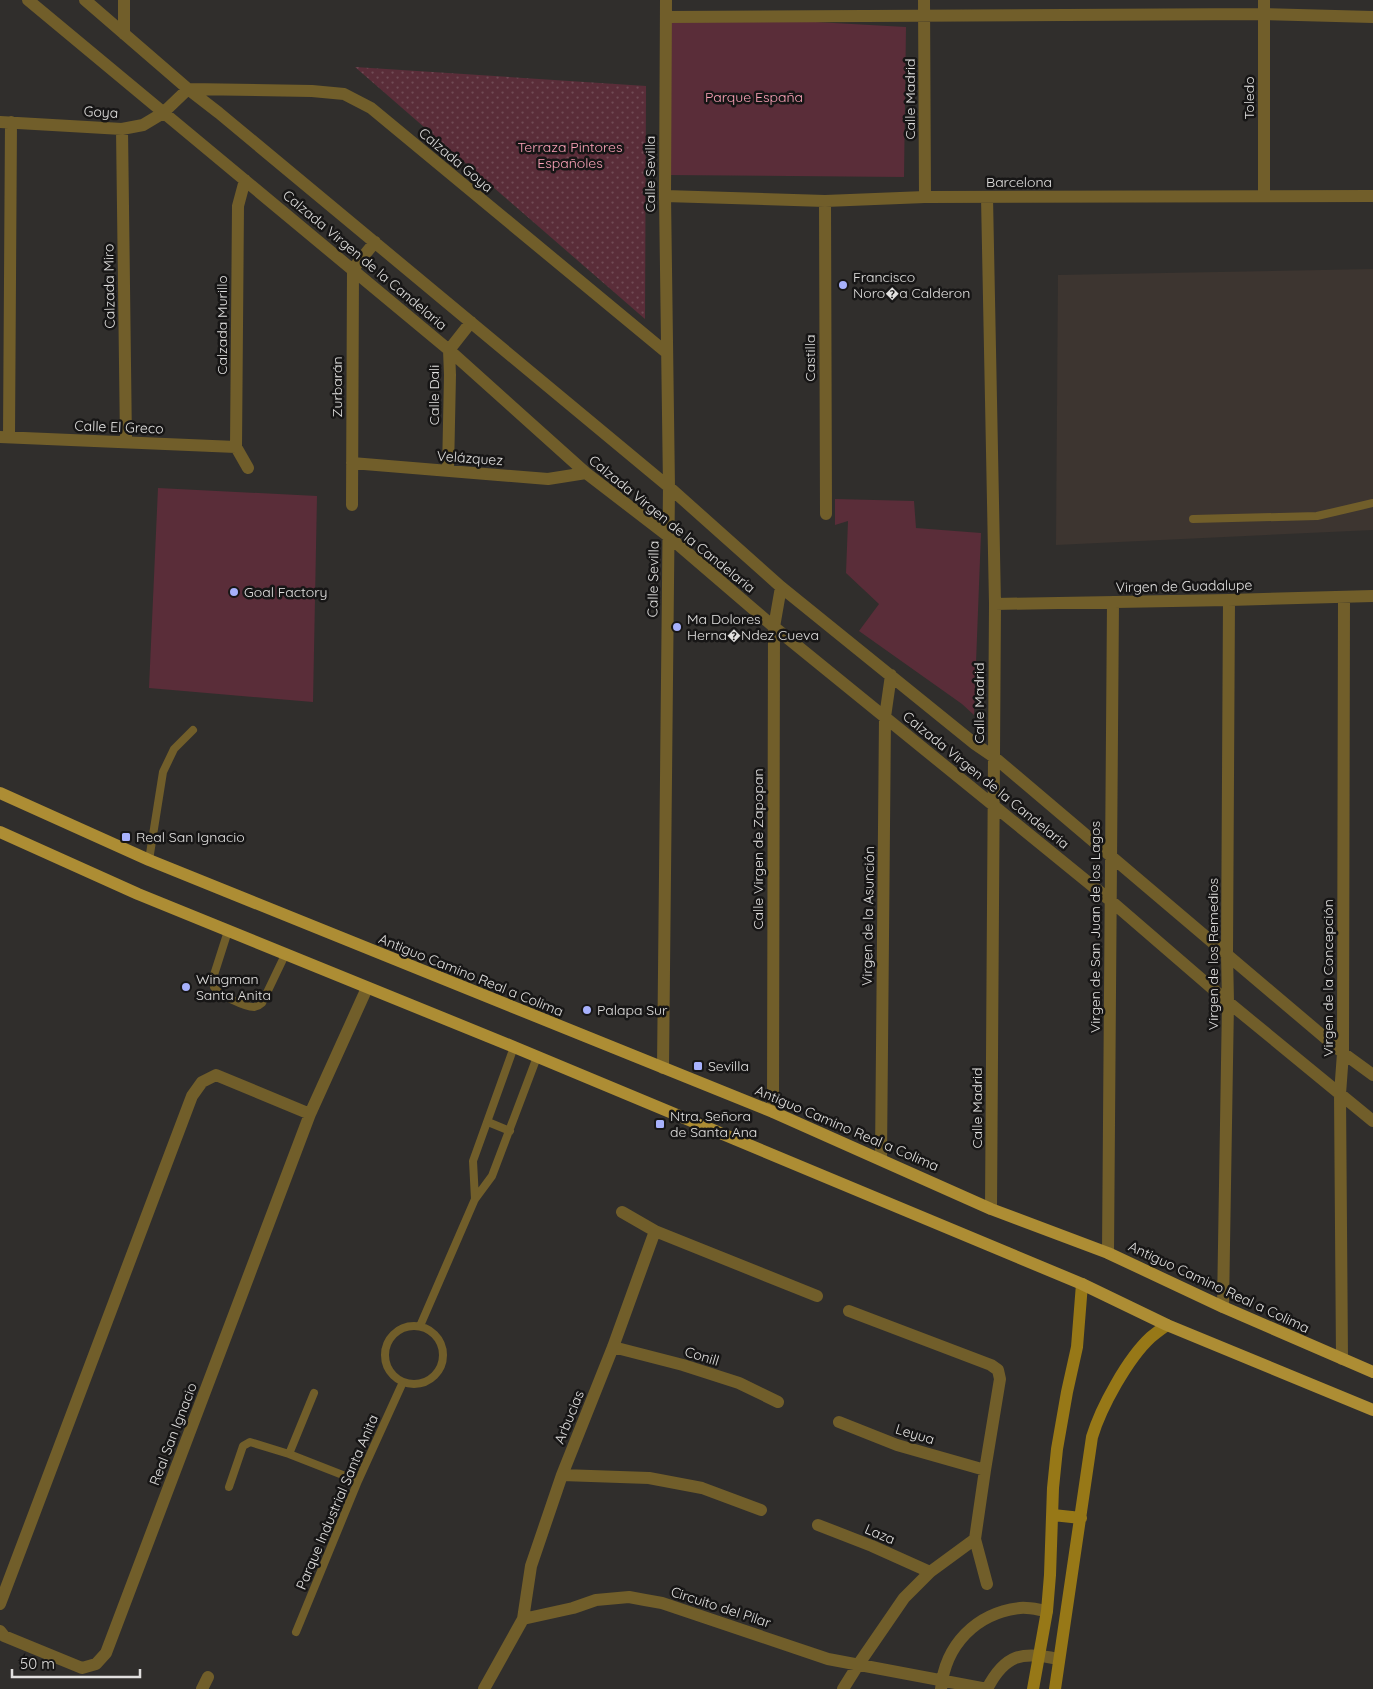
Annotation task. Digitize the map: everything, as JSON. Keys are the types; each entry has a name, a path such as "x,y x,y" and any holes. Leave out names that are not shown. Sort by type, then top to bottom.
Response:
{"main road":[{"name":"Antiguo Camino Real a Colima","path":"0,793 149,860 773,1112 881,1158 991,1209 1108,1253 1223,1307 1373,1372"},
{"path":"0,832 138,894 514,1047 1082,1284 1167,1326 1373,1410"}],"street":[{"name":"Calzada Virgen de la Candelaria","path":"28,0 42,4 163,113 449,350 586,473 668,536 774,627 1110,901 1228,1002 1373,1121"},
{"name":"Calzada Virgen de la Candelaria","path":"85,0 188,89 669,487 781,587 975,744 994,757 1343,1053 1373,1075"},
{"path":"124,0 124,34"},
{"name":"Calle Sevilla","path":"663,1068 669,487 665,196 666,0"},
{"name":"Calle Madrid","path":"924,0 925,197"},
{"name":"Toledo","path":"1264,0 1264,196"},
{"path":"666,17 1264,14 1373,17"},
{"name":"Goya","path":"5,122 122,129 143,125 163,113 188,89"},
{"name":"Calzada Goya","path":"188,89 312,90 344,94 371,108 667,353"},
{"path":"5,122 5,437"},
{"name":"Calzada Miro","path":"122,129 126,442"},
{"name":"Calzada Murillo","path":"236,447 238,206 246,180"},
{"name":"Barcelona","path":"665,196 825,201 925,197 1373,196"},
{"name":"Calle Madrid","path":"987,197 995,604 991,1209"},
{"name":"Castilla","path":"825,201 826,514"},
{"path":"353,269 375,242"},
{"name":"Zurbarán","path":"352,505 353,269"},
{"path":"449,350 471,322"},
{"name":"Calle Dali","path":"448,471 449,350"},
{"name":"Calle El Greco","path":"5,437 236,447"},
{"path":"236,447 248,468"},
{"name":"Velázquez","path":"352,463 548,479 586,473"},
{"name":"Calle Virgen de Zapopan","path":"773,1112 774,627 781,587"},
{"name":"Virgen de Guadalupe","path":"995,604 1373,596"},
{"name":"Virgen de la Concepción","path":"1342,1359 1340,1094 1343,1053 1344,597"},
{"name":"Virgen de los Remedios","path":"1223,1307 1228,1002 1229,600"},
{"name":"Virgen de San Juan de los Lagos","path":"1108,1253 1113,602"},
{"name":"Virgen de la Asunción","path":"881,1158 885,718 891,675"},
{"name":"Real San Ignacio","path":"0,1631 4,1636 82,1668 96,1664 106,1653 310,1114 367,988"},
{"path":"0,1604 192,1096 202,1082 216,1075 310,1114"},
{"path":"622,1212 655,1231 817,1296"},
{"name":"Arbucias","path":"524,1619 531,1566 562,1475 614,1347 655,1231"},
{"path":"1033,1689 1047,1611 1053,1488 1057,1449 1077,1347 1082,1284"},
{"path":"849,1311 990,1365 998,1370 1000,1380 975,1538 987,1584"},
{"path":"1055,1689 1058,1659 1082,1518 1092,1437 1097,1420 1136,1354 1151,1337 1167,1326"},
{"name":"Conill","path":"614,1347 684,1365 739,1383 778,1402"},
{"name":"Leyua","path":"839,1422 897,1444 985,1470"},
{"path":"562,1475 649,1478 702,1488 761,1510"},
{"path":"1053,1515 1082,1518"},
{"name":"Laza","path":"818,1525 872,1546 930,1572"},
{"path":"843,1689 904,1598 930,1572 975,1538"},
{"name":"Circuito del Pilar","path":"524,1619 573,1608 596,1600 629,1597 662,1603 828,1659 941,1684 987,1689 995,1673 1008,1661 1021,1656 1038,1655 1058,1659"},
{"path":"941,1684 946,1664 964,1633 999,1613 1022,1608 1047,1611"},
{"path":"484,1689 524,1619"},
{"path":"202,1689 208,1677"}],"lane":[{"path":"1193,520 1317,516 1373,503"},
{"path":"149,860 163,772 174,749 193,730"},
{"path":"228,931 213,978 214,987 220,994 248,1006 258,1006 262,1003 285,955"},
{"path":"474,1199 474,1161 514,1047"},
{"path":"420,1326 474,1199 492,1176 538,1057"},
{"path":"488,1122 510,1131"},
{"path":"413,1326 428,1329 440,1340 444,1356 439,1371 427,1382 419,1384 403,1382 397,1379 388,1368 385,1361 386,1346 394,1334 400,1330 413,1326"},
{"name":"Parque Industrial Santa Anita","path":"296,1632 358,1480 403,1382"},
{"path":"289,1454 314,1393"},
{"path":"229,1487 247,1442 289,1454 358,1480"}],"shaded area":[{"path":"1373,269 1373,530 1056,545 1058,275"}],"green space":[{"name":"Parque España","path":"669,14 906,27 904,177 666,175"},
{"name":"Terraza Pintores Españoles","path":"355,67 646,86 645,319"},
{"name":"Goal Factory","path":"158,488 317,496 313,702 149,688"},
{"path":"835,499 914,501 916,528 981,533 974,715 962,704 859,631 879,604 846,573 848,521 835,525"}],"place":[{"name":"Francisco Noro�a Calderon","path":"843,285"},
{"name":"Goal Factory","path":"234,592"},
{"name":"Ma Dolores Herna�Ndez Cueva","path":"677,627"},
{"name":"Real San Ignacio","path":"126,837"},
{"name":"Wingman Santa Anita","path":"186,987"},
{"name":"Palapa Sur","path":"587,1010"},
{"name":"Sevilla","path":"698,1066"},
{"name":"Ntra. Señora de Santa Ana","path":"660,1124"}]}
